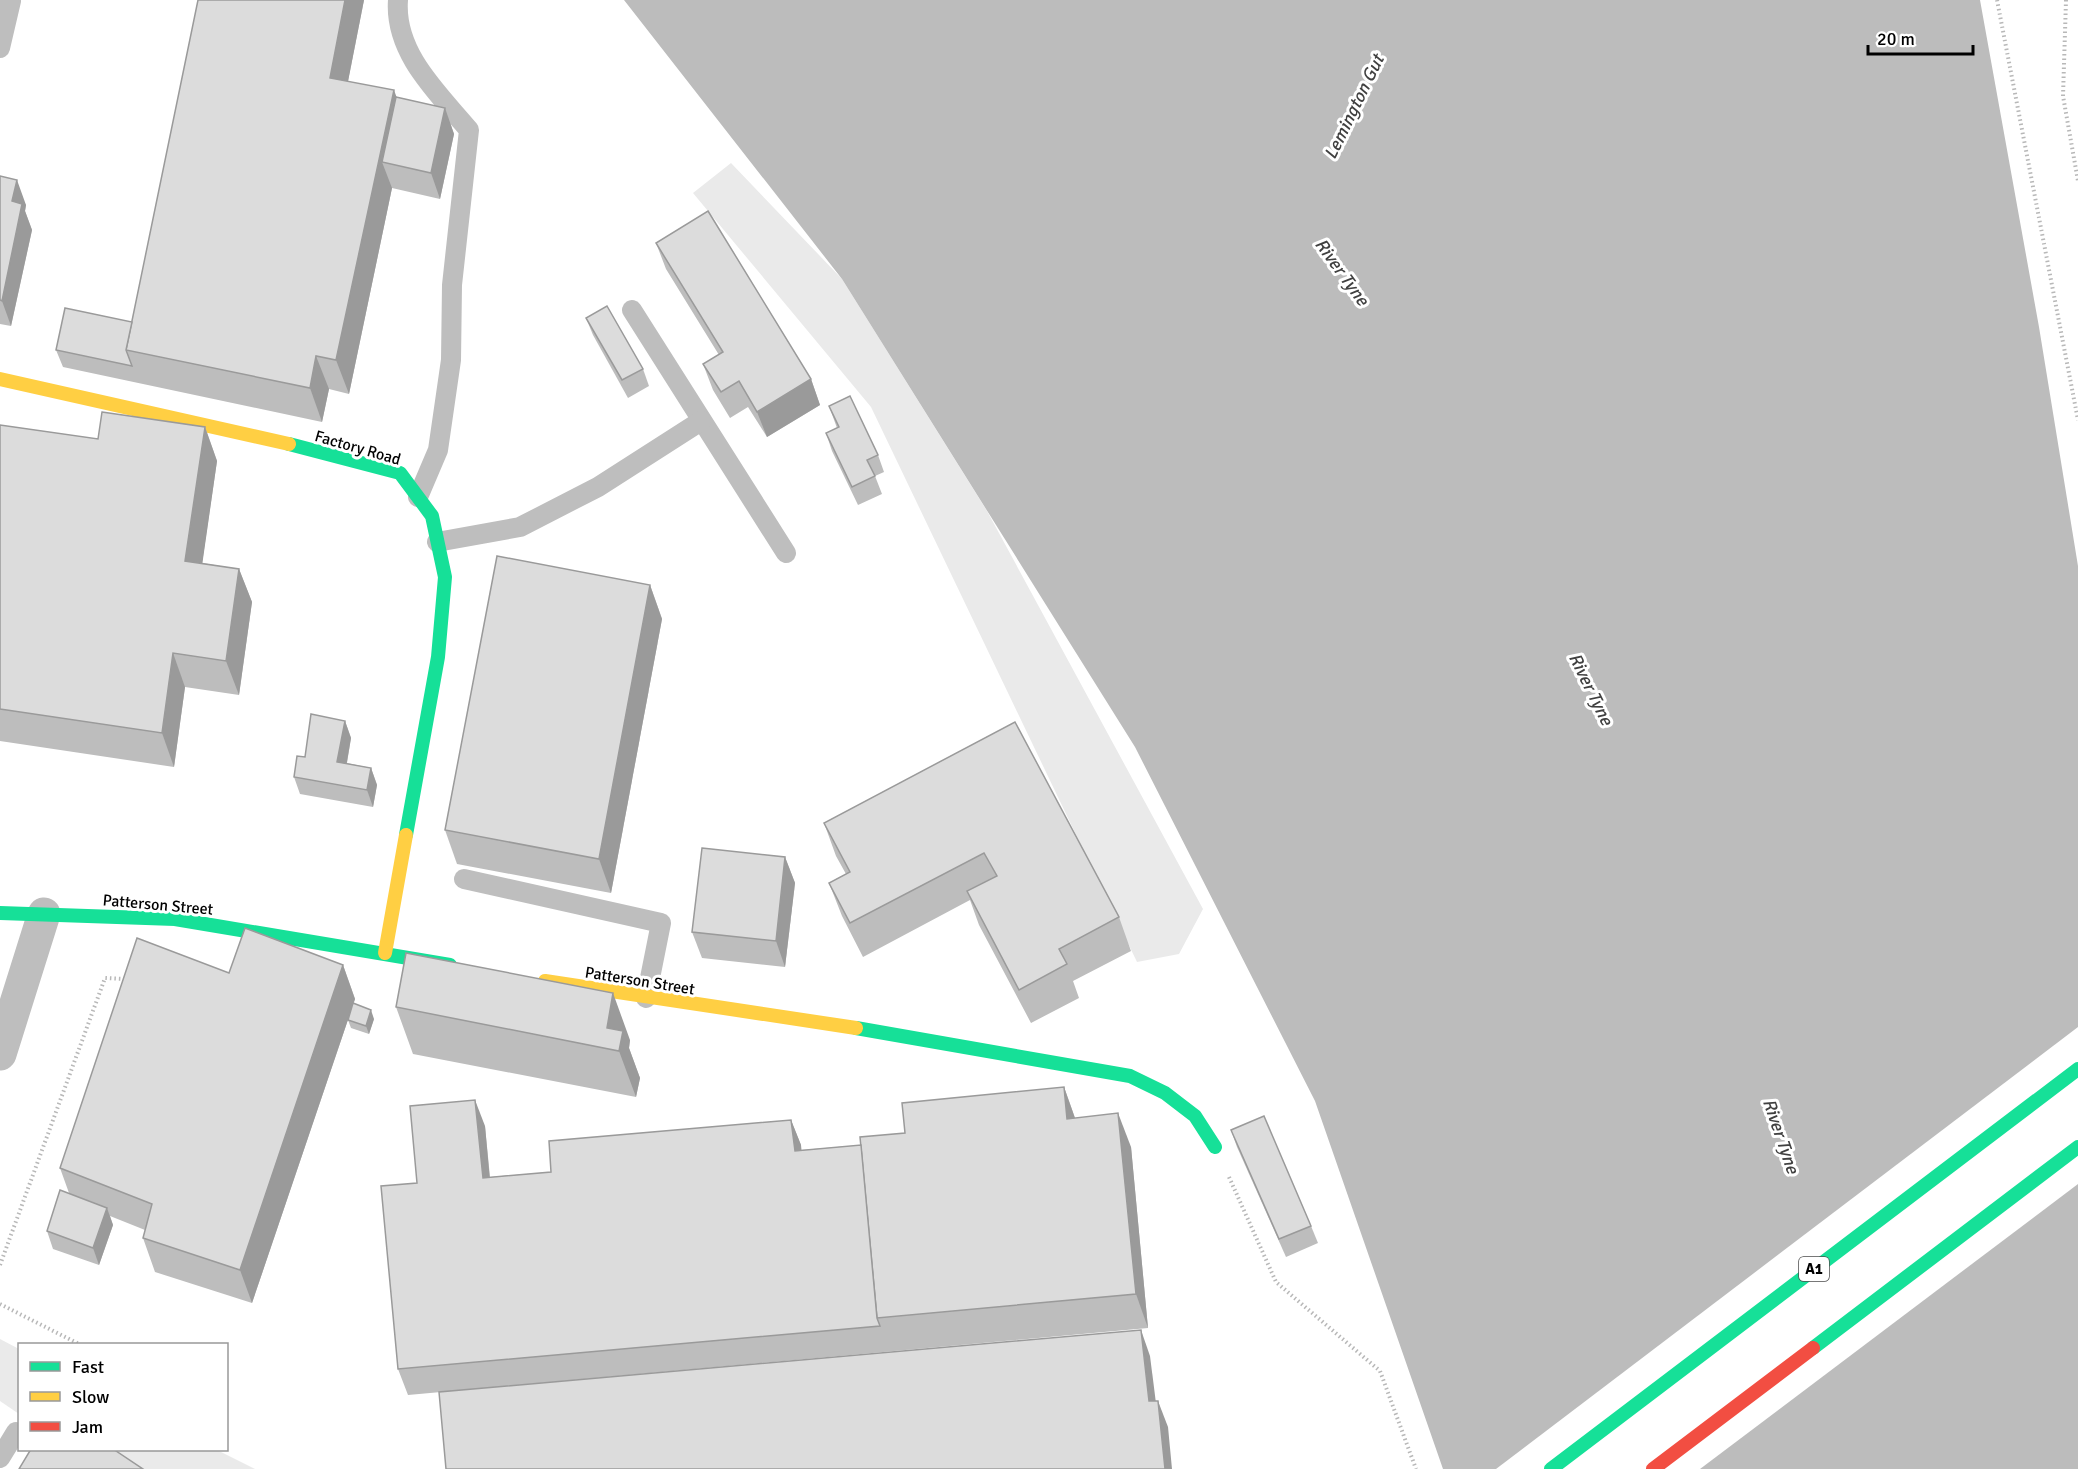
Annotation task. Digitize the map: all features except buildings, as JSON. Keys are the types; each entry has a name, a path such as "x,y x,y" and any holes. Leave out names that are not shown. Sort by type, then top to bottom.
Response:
{"main road":[{"name":"Factory Road","path":"0,379 323,453 400,473 432,516 445,577 438,657 385,953"},
{"name":"Patterson Street","path":"0,913 175,919 467,968"},
{"name":"Patterson Street","path":"536,980 886,1033 1130,1076 1165,1093 1196,1116 1215,1147"},
{"name":"A1","path":"1551,1469 2078,1069"},
{"path":"1653,1469 2078,1147"}],"street":[{"path":"0,1054 44,914"}],"lane":[{"path":"0,48 11,1 9,0"},
{"path":"398,0 397,16 413,63 469,130 452,285 451,360 438,450 418,497"},
{"path":"632,310 786,553"},
{"path":"437,542 520,527 598,487 701,421"},
{"path":"464,879 661,923 646,998"},
{"path":"0,1458 16,1432"}],"path":[{"path":"1997,0 2078,420"},
{"path":"2066,0 2063,96 2078,182"},
{"path":"2075,161 2078,167"},
{"path":"0,1265 105,978 123,979"},
{"path":"1215,1147 1276,1282 1380,1371 1416,1469"},
{"path":"0,1304 77,1343"}],"shaded area":[{"path":"731,163 842,279 987,511 1203,909 1179,954 1137,962 871,407 693,193"},
{"path":"0,1339 18,1348 18,1413 0,1401"},
{"path":"75,1451 219,1451 255,1469 103,1469"}],"water":[{"path":"624,0 1980,0 2039,327 2078,566 2078,1469 1443,1469 1315,1101 1135,747 842,279"}],"pier":[{"path":"2078,1027 2078,1184 1700,1469 1496,1469"}],"traffic: fast":[{"path":"289,444 400,473 432,516 445,577 438,657 406,835"},
{"path":"0,913 175,919 450,965"},
{"path":"856,1028 1130,1076 1165,1093 1195,1116 1215,1147"},
{"path":"1551,1469 2078,1069"},
{"path":"1813,1348 2078,1147"}],"traffic: slow":[{"path":"0,379 289,444"},
{"path":"385,953 406,835"},
{"path":"545,981 856,1028"}],"traffic: jam":[{"path":"1653,1469 1813,1348"}],"water label":[{"name":"Lemington Gut","path":"1354,107"},
{"name":"River Tyne","path":"1342,272"},
{"name":"River Tyne","path":"1591,689"},
{"name":"River Tyne","path":"1781,1136"}]}
